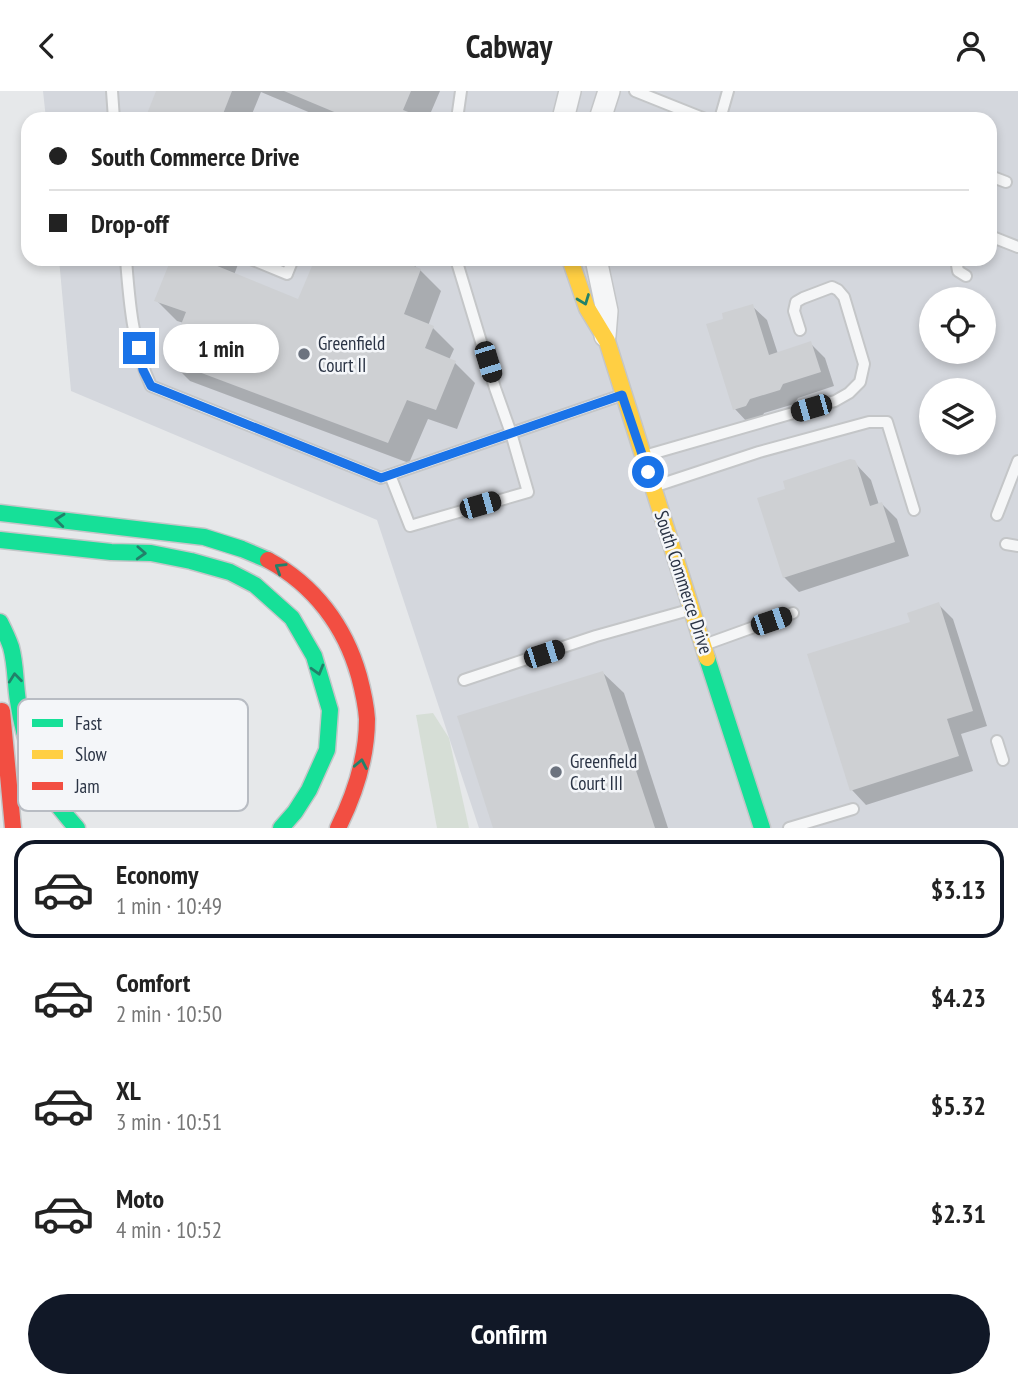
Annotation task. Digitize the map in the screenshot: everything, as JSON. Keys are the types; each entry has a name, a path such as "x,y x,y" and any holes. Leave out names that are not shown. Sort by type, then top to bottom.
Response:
{"main road":[{"name":"South Commerce Drive","path":"572,266 584,304 606,336 622,395 762,828"},
{"path":"0,513 204,537 259,555 299,580 337,622 357,668 366,703 363,758 357,785 338,828"},
{"path":"0,540 111,552 151,553 191,561 230,572 255,585 292,618 314,656 330,710 327,750 309,790 281,828"},
{"path":"0,622 12,653 18,702"},
{"path":"0,690 13,828"},
{"path":"62,811 77,828"}],"street":[{"path":"564,112 569,91"},
{"path":"602,112 609,91"},
{"name":"South Commerce Drive","path":"597,266 607,311 606,336"}],"lane":[{"path":"113,91 114,112"},
{"path":"458,112 461,91"},
{"path":"635,91 688,112"},
{"path":"722,112 728,91"},
{"path":"997,179 1006,182"},
{"path":"997,239 1018,247"},
{"path":"127,266 130,303 143,370 151,386 381,478 622,395"},
{"path":"268,266 287,274 290,266"},
{"path":"390,475 410,526 528,492 512,433 458,266"},
{"path":"957,266 958,271 966,276"},
{"path":"643,456 835,401 849,393 860,382 864,364 844,297 838,290 832,287 796,302 794,311 800,330"},
{"path":"653,487 759,452 869,422 887,422 914,510"},
{"path":"996,515 1018,461"},
{"path":"1006,544 1018,546"},
{"path":"464,680 596,636 692,609"},
{"path":"704,645 793,613"},
{"path":"997,741 1003,759"},
{"path":"789,828 853,809"}],"shaded area":[{"path":"43,91 1018,91 1018,828 479,828 377,520 71,391 60,266 997,266 997,112 45,112"},
{"path":"433,713 449,738 469,828 437,828 416,715"}],"building":[{"path":"156,91 232,91 224,112 148,112"},
{"path":"284,91 411,91 403,110 408,112 334,112"},
{"name":"Greenfield Court II","path":"168,266 217,266 298,299 312,266 414,266 421,269 404,314 434,326 425,348 456,361 436,410 407,400 388,443 167,360 186,312 154,301"},
{"path":"753,304 769,355 811,341 821,372 783,384 780,390 750,399 746,406 733,410 706,324 723,319 722,313"},
{"path":"850,459 857,464 870,506 882,502 895,542 783,578 757,498 785,489 783,481"},
{"path":"939,602 973,711 947,719 959,756 850,791 807,654 910,622 907,613"},
{"name":"Greenfield Court III","path":"603,671 655,828 493,828 457,716"}],"traffic: fast":[{"path":"0,513 204,537 268,560"},
{"path":"0,540 111,552 151,553 191,561 230,572 255,585 292,618 314,656 330,710 327,750 309,790 281,828"},
{"path":"0,622 13,654 18,700"},
{"path":"707,658 762,828"},
{"path":"63,811 77,828"}],"traffic: slow":[{"path":"572,266 587,308 607,341 707,658"}],"traffic: jam":[{"path":"268,560 300,582 325,609 345,640 360,682 367,719 365,747 355,789 338,828"},
{"path":"2,711 13,828"}],"place":[{"name":"Greenfield Court II","path":"304,354"},
{"name":"Greenfield Court III","path":"556,772"}],"route":[{"path":"139,348 143,370 151,386 381,478 622,395 648,472"}]}
